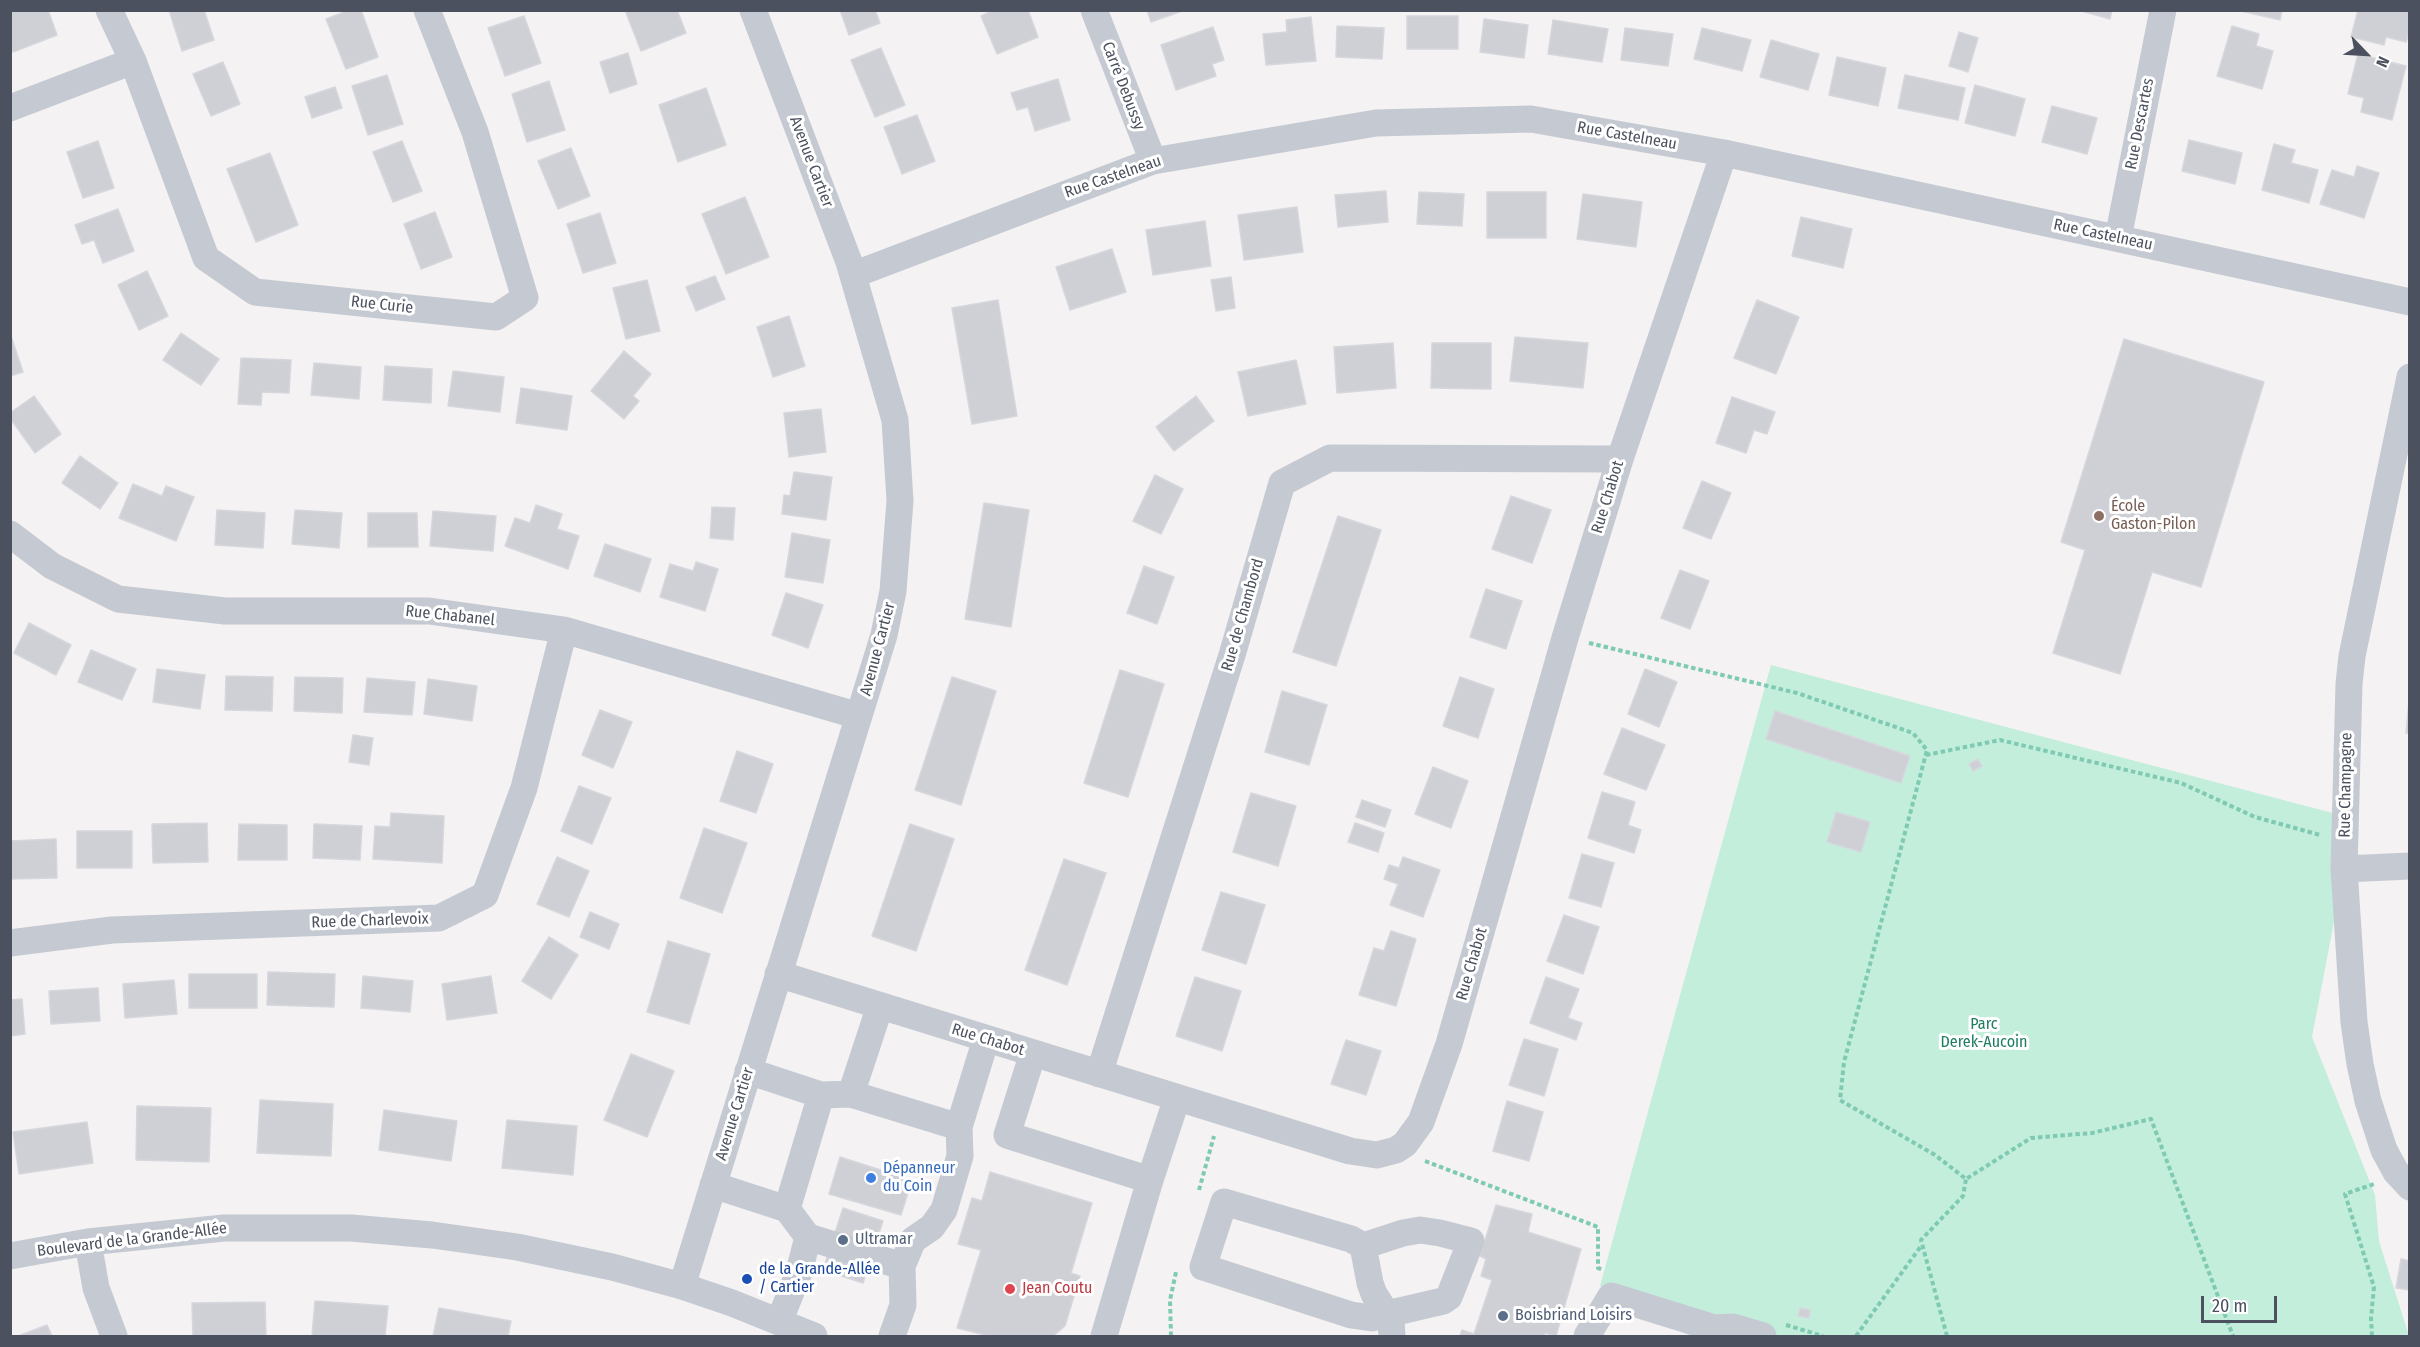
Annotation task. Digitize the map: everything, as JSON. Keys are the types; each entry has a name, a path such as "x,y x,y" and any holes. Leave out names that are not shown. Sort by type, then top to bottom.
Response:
{"street":[{"name":"Rue Curie","path":"109,10 133,61 206,258 255,292 496,317 525,298 475,132 427,10"},
{"name":"Avenue Cartier","path":"682,1286 884,635 893,591 900,501 895,420 853,275 753,10"},
{"name":"Carré Debussy","path":"1094,10 1153,161"},
{"name":"Rue Descartes","path":"2118,238 2163,10"},
{"path":"10,108 133,61"},
{"name":"Rue Castelneau","path":"853,275 1153,161 1376,123 1532,119 1724,153 2409,302"},
{"name":"Rue Chabot","path":"778,974 1350,1151 1377,1155 1396,1150 1413,1135 1421,1122 1449,1044 1565,638 1620,459 1724,153"},
{"name":"Rue Champagne","path":"2409,377 2352,656 2344,838 2354,1022 2360,1064 2384,1150 2396,1172 2409,1187"},
{"name":"Rue de Chambord","path":"1099,1074 1232,655 1282,483 1330,458 1620,459"},
{"name":"Rue Chabanel","path":"10,534 52,566 118,599 225,611 429,611 564,630 860,716"},
{"name":"Rue de Charlevoix","path":"10,943 112,930 439,918 485,895 524,788 564,630"},
{"path":"2344,869 2409,866"},
{"path":"851,1094 880,1006"},
{"path":"892,1336 903,1305 902,1266 913,1240 932,1227 944,1210 960,1156 959,1127 986,1039"},
{"path":"1033,1053 1007,1135 1150,1180"},
{"path":"748,1071 821,1095 851,1094 959,1127"},
{"path":"787,1209 821,1095"},
{"path":"1104,1336 1177,1098"},
{"path":"714,1185 787,1209 807,1237 902,1266"},
{"path":"1363,1246 1420,1230 1471,1241 1449,1297 1390,1325 1372,1318 1351,1315 1203,1267 1224,1202 1351,1239 1363,1246 1374,1294 1390,1325"},
{"name":"Boulevard de la Grande-Allée","path":"10,1256 88,1242 224,1228 289,1227 378,1230 461,1238 586,1260 682,1286 814,1336"},
{"path":"779,1322 799,1272 807,1237"},
{"path":"88,1242 96,1288 114,1336"},
{"path":"1587,1336 1611,1296 1714,1328 1770,1329"}],"path":[{"path":"1565,638 1797,693 1913,733 1928,750 1844,1062 1840,1100 1935,1155 1966,1179"},
{"path":"1926,755 2000,740 2181,783 2255,817 2315,834 2344,838"},
{"path":"1947,1336 1921,1240 1963,1196 1966,1179 2031,1138 2092,1133 2151,1119 2234,1336"},
{"path":"1396,1150 1598,1227 1598,1268 1609,1271"},
{"path":"2372,1336 2374,1287 2345,1194 2380,1182"},
{"path":"1856,1336 1922,1245"},
{"path":"1770,1329 1823,1336"}],"green space":[{"name":"Parc Derek-Aucoin","path":"1771,665 2344,816 2344,869 2312,1037 2375,1195 2379,1241 2409,1336 1769,1336 1600,1286"}],"building":[{"path":"10,10 48,10 57,35 13,52 10,45"},
{"path":"169,10 204,10 214,40 182,51"},
{"path":"350,10 361,10 378,57 346,69 326,19"},
{"path":"625,10 677,10 686,33 641,51"},
{"path":"840,10 875,10 880,23 849,35"},
{"path":"994,10 1028,10 1038,37 997,54 981,16"},
{"path":"1147,10 1185,10 1151,22"},
{"path":"2078,10 2112,10 2110,19"},
{"path":"2237,10 2282,10 2280,20"},
{"path":"2358,10 2410,10 2410,30 2406,42 2386,37 2384,45 2351,37"},
{"path":"524,16 541,63 505,76 488,28"},
{"path":"1407,16 1458,16 1458,49 1407,49"},
{"path":"1311,17 1316,61 1266,65 1263,34 1287,32 1286,20"},
{"path":"1484,19 1528,25 1524,58 1480,52"},
{"path":"1553,20 1608,29 1602,62 1548,54"},
{"path":"1337,26 1384,28 1382,59 1336,57"},
{"path":"2232,26 2259,34 2256,46 2273,51 2262,89 2217,76"},
{"path":"1213,27 1224,60 1212,64 1216,76 1176,90 1161,45"},
{"path":"1625,28 1673,34 1668,66 1621,60"},
{"path":"1702,28 1751,40 1742,71 1694,59"},
{"path":"1959,32 1978,38 1968,72 1949,66"},
{"path":"1771,40 1819,54 1808,90 1760,77"},
{"path":"881,48 905,105 875,117 851,60"},
{"path":"628,53 637,84 610,93 600,62"},
{"path":"2358,54 2406,66 2392,120 2361,112 2364,98 2348,94"},
{"path":"1837,57 1886,68 1878,106 1829,95"},
{"path":"223,62 240,104 211,116 193,74"},
{"path":"387,75 403,124 368,135 352,86"},
{"path":"1905,75 1965,88 1958,120 1898,108"},
{"path":"1058,79 1070,120 1035,131 1028,107 1017,110 1011,93"},
{"path":"549,81 565,130 527,142 512,94"},
{"path":"1975,85 2025,99 2015,136 1965,123"},
{"path":"335,87 342,108 312,118 305,97"},
{"path":"706,88 726,145 678,162 659,105"},
{"path":"2052,106 2097,118 2087,154 2042,142"},
{"path":"917,115 935,161 902,174 884,127"},
{"path":"2189,140 2242,153 2235,184 2182,171"},
{"path":"98,141 114,188 83,198 67,152"},
{"path":"402,141 422,191 393,202 373,152"},
{"path":"2274,144 2295,150 2291,163 2318,170 2309,203 2262,190"},
{"path":"571,148 590,196 558,209 538,161"},
{"path":"270,153 298,225 256,242 227,169"},
{"path":"2357,166 2379,173 2364,218 2320,204 2332,170 2354,177"},
{"path":"1386,191 1388,222 1338,227 1335,195"},
{"path":"1419,192 1464,194 1462,226 1417,224"},
{"path":"1487,192 1546,192 1546,238 1487,238"},
{"path":"1583,194 1642,202 1636,247 1577,239"},
{"path":"745,197 769,257 726,274 702,214"},
{"path":"1297,207 1303,252 1244,260 1238,215"},
{"path":"118,209 134,251 103,263 94,240 82,244 75,225"},
{"path":"435,212 452,257 421,269 404,224"},
{"path":"600,213 616,263 583,273 567,224"},
{"path":"1801,217 1852,229 1843,268 1792,256"},
{"path":"1205,221 1211,266 1153,275 1146,230"},
{"path":"1112,249 1126,292 1070,310 1056,267"},
{"path":"147,271 168,316 139,330 118,285"},
{"path":"715,276 725,299 696,311 686,287"},
{"path":"1231,277 1235,308 1216,311 1211,280"},
{"path":"647,280 660,331 626,339 613,288"},
{"path":"998,300 1017,416 972,424 952,308"},
{"path":"1757,300 1799,317 1776,374 1734,358"},
{"path":"789,316 805,366 773,377 757,327"},
{"path":"10,333 23,372 10,376"},
{"path":"181,333 219,359 201,385 163,360"},
{"path":"1515,337 1588,343 1583,388 1510,381"},
{"path":"2124,339 2264,382 2201,587 2152,572 2120,674 2053,653 2085,550 2061,542"},
{"path":"1393,343 1396,388 1337,393 1334,347"},
{"path":"1432,343 1491,343 1491,389 1431,388"},
{"path":"624,351 651,374 633,396 639,401 624,419 591,391"},
{"path":"241,358 291,360 289,393 262,392 261,405 238,404"},
{"path":"1296,360 1306,404 1248,416 1238,372"},
{"path":"314,363 361,367 359,399 311,395"},
{"path":"385,366 432,369 431,403 383,400"},
{"path":"453,371 504,377 500,412 448,406"},
{"path":"521,388 572,396 567,430 516,423"},
{"path":"34,396 61,434 35,453 10,418 10,413"},
{"path":"1196,396 1214,421 1174,451 1156,427"},
{"path":"1732,397 1775,412 1767,434 1754,430 1746,453 1716,443"},
{"path":"821,409 826,452 789,457 784,413"},
{"path":"80,456 118,483 100,509 62,483"},
{"path":"794,472 832,477 826,520 782,514 784,495 790,496"},
{"path":"1155,475 1183,489 1161,534 1133,521"},
{"path":"1702,481 1731,493 1711,539 1683,528"},
{"path":"133,484 162,496 166,486 194,497 176,541 119,518"},
{"path":"1511,496 1551,510 1532,563 1492,549"},
{"path":"984,503 1029,510 1011,627 965,619"},
{"path":"536,505 562,514 557,529 579,536 568,569 505,546 515,518 530,523"},
{"path":"712,507 735,508 733,540 710,538"},
{"path":"217,510 265,513 263,548 215,545"},
{"path":"295,510 342,513 339,548 292,544"},
{"path":"433,511 496,516 493,551 430,546"},
{"path":"368,513 417,513 418,547 368,547"},
{"path":"1338,516 1381,530 1336,666 1293,652"},
{"path":"792,533 830,540 823,583 785,577"},
{"path":"605,544 651,559 640,592 594,576"},
{"path":"696,562 718,569 705,611 660,597 670,564 693,571"},
{"path":"1144,566 1174,577 1157,624 1127,613"},
{"path":"1680,570 1709,581 1690,629 1661,618"},
{"path":"1486,589 1522,601 1506,649 1470,637"},
{"path":"786,593 823,605 808,648 772,635"},
{"path":"29,623 71,645 56,675 14,653"},
{"path":"91,650 136,669 122,700 78,682"},
{"path":"157,669 205,675 200,709 153,702"},
{"path":"1645,669 1677,682 1659,727 1628,714"},
{"path":"1120,670 1164,684 1128,797 1084,783"},
{"path":"226,676 273,677 272,711 225,710"},
{"path":"295,677 343,678 342,713 294,711"},
{"path":"952,677 996,691 961,805 915,790"},
{"path":"1460,677 1494,689 1478,738 1443,726"},
{"path":"367,678 415,682 412,715 364,712"},
{"path":"428,679 477,686 472,721 424,714"},
{"path":"1282,691 1327,705 1309,765 1265,752"},
{"path":"2410,691 2410,733 2406,733"},
{"path":"600,710 632,722 613,768 582,755"},
{"path":"1775,711 1910,756 1901,783 1766,739"},
{"path":"1622,728 1665,745 1646,790 1604,774"},
{"path":"353,735 373,738 369,765 349,762"},
{"path":"737,751 773,764 756,813 720,801"},
{"path":"1978,759 1982,766 1973,771 1969,764"},
{"path":"1433,767 1468,781 1451,828 1415,814"},
{"path":"579,786 611,798 592,844 561,831"},
{"path":"1602,792 1635,802 1628,825 1641,830 1634,853 1588,838"},
{"path":"1251,793 1296,806 1278,866 1233,852"},
{"path":"1362,800 1391,810 1385,827 1356,817"},
{"path":"1836,812 1870,822 1861,852 1827,842"},
{"path":"391,813 444,816 442,863 373,859 375,826 390,827"},
{"path":"207,823 208,862 153,863 152,824"},
{"path":"1355,823 1384,833 1378,852 1348,842"},
{"path":"239,824 287,825 287,860 238,860"},
{"path":"314,824 362,826 360,860 313,858"},
{"path":"910,824 954,839 916,951 872,936"},
{"path":"704,828 747,843 722,913 680,898"},
{"path":"77,831 132,831 132,868 77,868"},
{"path":"56,839 57,878 10,879 10,841"},
{"path":"1582,854 1614,863 1601,907 1569,898"},
{"path":"557,857 589,871 569,917 537,904"},
{"path":"1403,857 1440,870 1423,917 1390,905 1398,884 1384,879 1389,865 1399,868"},
{"path":"1064,859 1106,873 1067,985 1025,970"},
{"path":"1221,892 1265,905 1246,964 1202,950"},
{"path":"590,912 619,924 609,949 580,937"},
{"path":"1564,915 1599,927 1583,974 1547,961"},
{"path":"1391,931 1416,939 1396,1006 1359,995 1374,948 1384,951"},
{"path":"549,937 578,955 551,999 522,981"},
{"path":"668,941 710,954 689,1024 647,1012"},
{"path":"268,972 335,974 334,1007 267,1005"},
{"path":"189,974 257,974 257,1008 189,1008"},
{"path":"363,976 413,981 410,1012 361,1008"},
{"path":"491,976 497,1013 447,1020 442,984"},
{"path":"1195,977 1241,991 1222,1051 1176,1036"},
{"path":"1546,977 1579,989 1568,1018 1582,1023 1576,1040 1530,1023"},
{"path":"174,980 177,1014 125,1018 123,984"},
{"path":"98,988 100,1021 51,1024 49,991"},
{"path":"22,999 25,1034 10,1036 10,1000"},
{"path":"1524,1039 1558,1049 1544,1096 1509,1085"},
{"path":"1346,1040 1381,1051 1366,1095 1331,1084"},
{"path":"631,1054 674,1071 647,1137 604,1120"},
{"path":"260,1100 333,1104 331,1156 257,1153"},
{"path":"1507,1101 1543,1112 1529,1161 1493,1151"},
{"path":"137,1106 211,1108 209,1162 136,1160"},
{"path":"384,1110 457,1121 451,1161 379,1150"},
{"path":"507,1120 577,1126 573,1175 502,1168"},
{"path":"87,1122 93,1163 19,1174 13,1132"},
{"path":"840,1157 912,1180 901,1215 829,1194"},
{"path":"990,1172 1092,1203 1071,1273 1080,1276 1065,1326 1053,1336 989,1336 957,1328 981,1250 958,1244 972,1198 982,1201"},
{"path":"1496,1205 1532,1214 1528,1232 1581,1249 1556,1336 1545,1333 1544,1336 1460,1336 1462,1330 1474,1334 1492,1280 1481,1276 1486,1259 1480,1256"},
{"path":"843,1208 883,1221 863,1283 823,1270"},
{"path":"2401,1259 2410,1261 2410,1290 2396,1288"},
{"path":"315,1301 388,1306 385,1336 312,1336"},
{"path":"265,1302 266,1336 193,1336 192,1303"},
{"path":"439,1308 511,1321 508,1336 433,1336"},
{"path":"1800,1308 1810,1310 1809,1318 1798,1316"},
{"path":"47,1325 52,1336 18,1336"}],"place":[{"name":"École Gaston-Pilon","path":"2099,516"},
{"name":"Dépanneur du Coin","path":"871,1178"},
{"name":"Ultramar","path":"843,1240"},
{"name":"de la Grande-Allée / Cartier","path":"747,1279"},
{"name":"Jean Coutu","path":"1010,1289"},
{"name":"Boisbriand Loisirs","path":"1503,1316"}]}
